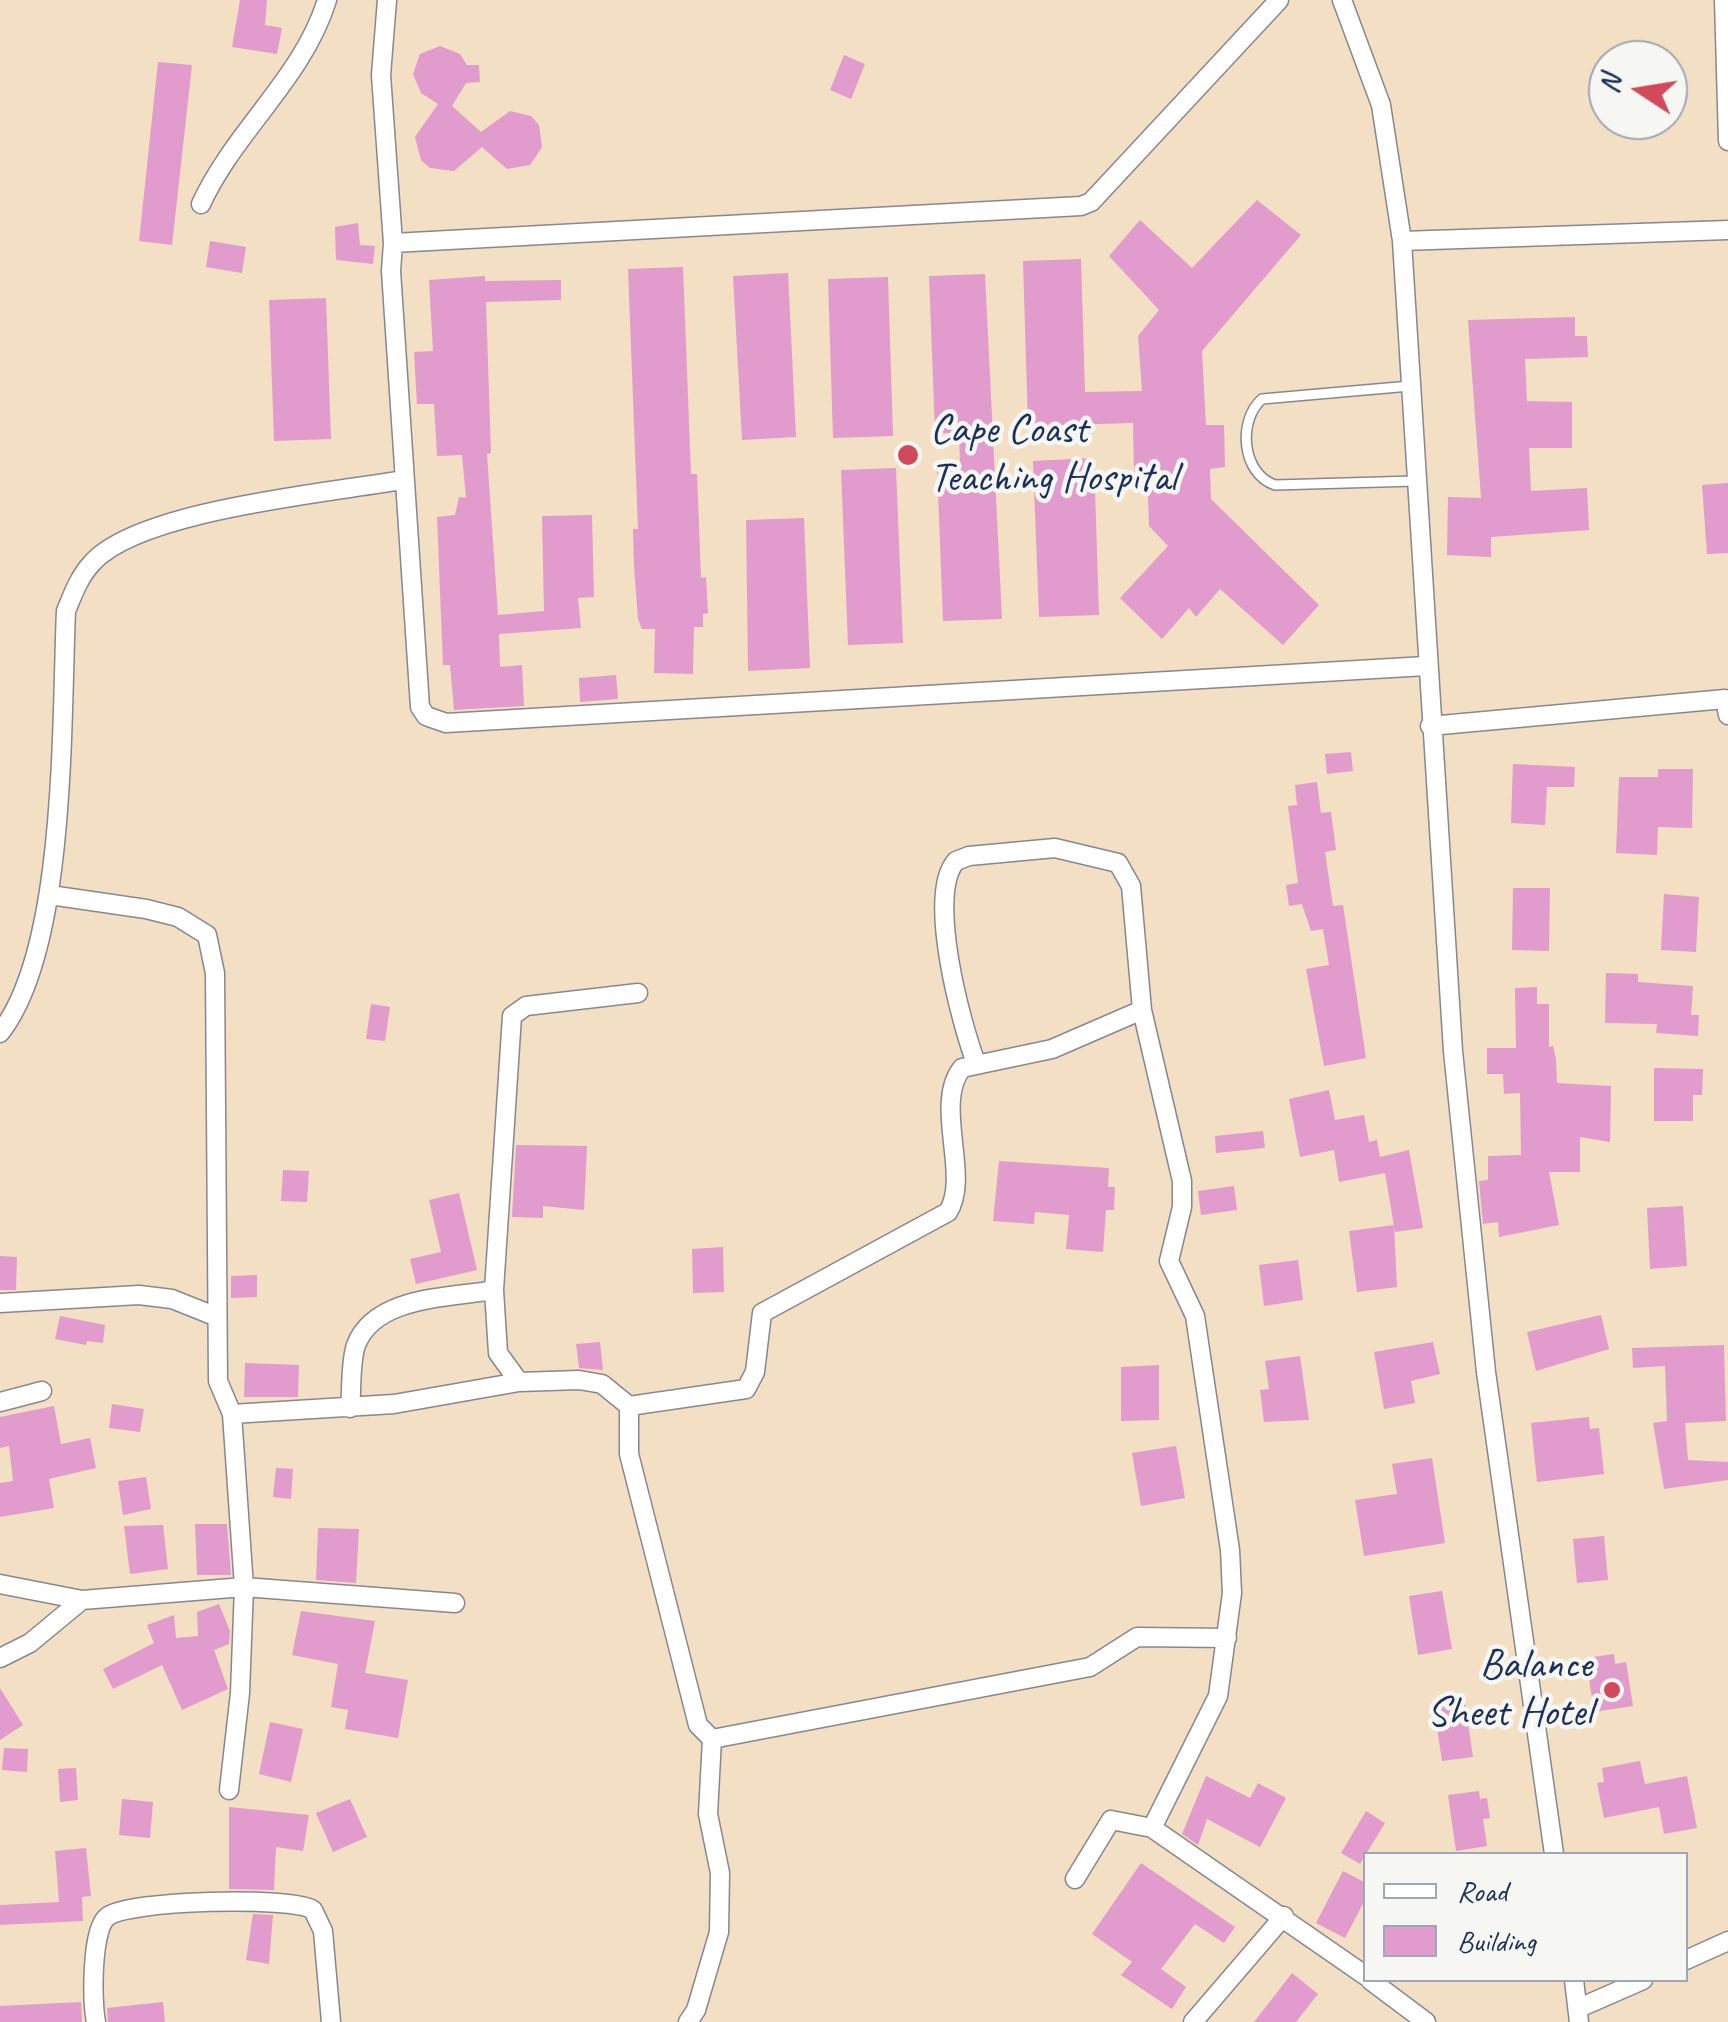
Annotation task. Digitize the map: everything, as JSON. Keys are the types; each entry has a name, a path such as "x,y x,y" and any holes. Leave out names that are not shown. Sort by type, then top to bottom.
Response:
{"street":[{"path":"201,204 266,103 314,40 328,0"},
{"path":"386,0 381,74 393,243 391,271 402,480 420,706 426,716 446,723 1426,666"},
{"path":"393,243 1081,206 1090,202 1279,0"},
{"path":"1342,0 1381,105 1402,241 1453,1050 1486,1372 1554,1852"},
{"path":"1724,0 1728,141"},
{"path":"1402,241 1728,230"},
{"path":"0,1033 18,1010 50,896 66,611 76,586 94,560 161,523 402,480"},
{"path":"1430,726 1727,701"},
{"path":"976,1063 952,989 947,870 969,856 1055,848 1118,863 1131,886 1142,1010 1182,1180 1182,1206 1169,1261 1195,1316 1230,1550 1228,1638 1218,1696 1152,1828"},
{"path":"50,896 146,909 178,918 207,935 215,973 218,1380 232,1414 244,1587 240,1693 229,1790"},
{"path":"518,1382 498,1354 494,1290 512,1016 526,1006 638,993"},
{"path":"232,1414 350,1408 518,1382 579,1380 602,1384 629,1406 746,1389 755,1372 762,1313 948,1212 953,1204 952,1089 962,1068 1052,1050 1142,1010"},
{"path":"350,1408 355,1348 369,1321 388,1310 494,1290"},
{"path":"0,1304 139,1295 172,1299 217,1317"},
{"path":"0,1402 42,1391"},
{"path":"629,1406 629,1454 698,1725 712,1739 708,1814 720,1873 719,1932 696,2010 688,2022"},
{"path":"0,1584 82,1600 244,1587 455,1602"},
{"path":"0,1658 30,1643 82,1600"},
{"path":"712,1739 1090,1667 1137,1637 1228,1638"},
{"path":"1075,1879 1110,1820 1152,1828 1363,1974"},
{"path":"96,2022 96,1942 99,1927 109,1914 147,1906 289,1903 313,1910 322,1931 331,2022"},
{"path":"1194,2022 1284,1916"},
{"path":"1688,1959 1728,1941"},
{"path":"1373,1982 1426,2022"},
{"path":"1574,1982 1579,2015 1639,1982"}],"lane":[{"path":"1410,386 1262,399 1248,416 1249,464 1258,477 1275,485 1415,481"}],"building":[{"path":"240,0 267,0 265,25 282,28 277,54 232,47"},
{"path":"440,46 460,54 467,65 479,65 480,82 466,83 452,106 481,132 510,111 531,116 539,125 542,147 530,165 507,169 482,147 454,171 430,168 421,160 415,137 438,104 421,93 413,74 420,54"},
{"path":"844,55 865,64 851,99 830,90"},
{"path":"158,62 192,65 172,245 139,241"},
{"path":"1257,200 1301,235 1202,351 1206,425 1224,425 1225,467 1210,469 1211,499 1319,605 1283,645 1220,589 1196,617 1189,608 1162,639 1120,598 1168,546 1149,526 1147,470 1134,472 1133,423 1028,426 1023,261 1081,259 1085,392 1142,391 1138,336 1159,310 1109,256 1140,220 1192,268"},
{"path":"358,223 360,245 375,246 373,264 336,260 335,227"},
{"path":"210,241 246,247 242,273 206,267"},
{"path":"683,267 691,474 697,474 701,578 706,577 708,613 703,614 703,627 694,627 693,674 654,673 655,629 642,629 638,619 633,529 638,529 628,269"},
{"path":"788,273 796,437 742,440 733,276"},
{"path":"985,274 1002,619 943,621 937,467 960,466 959,433 935,433 929,276"},
{"path":"485,276 485,281 561,280 561,300 486,302 491,453 487,454 498,615 544,611 542,516 592,515 594,597 578,598 581,628 499,634 500,667 522,665 524,706 454,710 450,665 443,665 437,517 455,515 459,497 466,498 462,455 437,456 434,404 417,404 414,352 433,351 429,280"},
{"path":"888,277 893,436 833,438 828,279"},
{"path":"326,298 331,439 274,441 269,300"},
{"path":"1575,317 1575,336 1587,336 1588,357 1525,359 1527,401 1572,402 1572,448 1529,448 1531,491 1587,488 1589,530 1491,537 1491,557 1447,555 1448,497 1481,498 1468,320"},
{"path":"1094,458 1099,615 1039,617 1033,461"},
{"path":"896,468 903,643 848,645 841,470"},
{"path":"1728,483 1728,553 1707,554 1702,485"},
{"path":"804,518 810,668 748,671 746,520"},
{"path":"616,675 618,699 580,702 579,678"},
{"path":"1351,752 1353,771 1327,774 1325,754"},
{"path":"1513,764 1575,767 1574,787 1547,787 1545,825 1511,823"},
{"path":"1658,769 1693,769 1692,828 1658,827 1657,855 1616,853 1619,777 1658,777"},
{"path":"1317,782 1321,813 1331,812 1336,850 1325,852 1333,906 1343,905 1366,1058 1324,1066 1306,969 1329,965 1323,929 1311,931 1302,904 1289,906 1286,885 1298,883 1288,806 1297,805 1295,785"},
{"path":"1513,888 1550,888 1549,951 1512,950"},
{"path":"1664,894 1699,897 1696,952 1661,950"},
{"path":"1606,973 1638,974 1638,982 1693,986 1691,1015 1699,1015 1698,1036 1656,1033 1657,1024 1605,1023"},
{"path":"1537,987 1537,1004 1549,1004 1549,1047 1553,1046 1556,1059 1557,1083 1611,1086 1610,1142 1580,1137 1580,1172 1549,1172 1559,1225 1499,1237 1498,1222 1483,1224 1479,1181 1488,1180 1488,1156 1521,1155 1520,1093 1504,1094 1503,1074 1487,1074 1487,1048 1516,1048 1515,988"},
{"path":"371,1004 390,1007 385,1041 366,1039"},
{"path":"1654,1068 1703,1069 1702,1095 1693,1095 1693,1121 1654,1121"},
{"path":"1329,1090 1335,1120 1364,1115 1369,1142 1377,1140 1380,1157 1409,1150 1423,1228 1395,1232 1385,1173 1339,1182 1334,1150 1300,1157 1289,1099"},
{"path":"1263,1131 1265,1148 1216,1153 1215,1136"},
{"path":"516,1145 587,1146 584,1210 543,1206 543,1218 512,1217"},
{"path":"999,1161 1109,1168 1108,1187 1115,1187 1114,1210 1106,1210 1103,1252 1066,1249 1069,1215 1035,1212 1034,1224 993,1221"},
{"path":"283,1170 309,1171 307,1202 281,1201"},
{"path":"1234,1186 1237,1210 1201,1215 1198,1191"},
{"path":"459,1193 477,1270 416,1284 410,1259 441,1252 429,1200"},
{"path":"1683,1206 1687,1266 1650,1269 1647,1208"},
{"path":"1394,1225 1397,1287 1357,1292 1349,1231"},
{"path":"723,1247 724,1292 693,1293 692,1249"},
{"path":"0,1256 17,1257 16,1290 0,1290"},
{"path":"1298,1260 1303,1300 1264,1306 1259,1265"},
{"path":"257,1275 257,1297 231,1298 231,1276"},
{"path":"1601,1315 1609,1349 1536,1371 1527,1332"},
{"path":"60,1316 105,1325 103,1343 87,1341 86,1345 55,1339"},
{"path":"600,1342 603,1370 579,1368 576,1344"},
{"path":"1433,1342 1440,1374 1411,1381 1415,1403 1384,1409 1374,1352"},
{"path":"1724,1345 1726,1421 1685,1423 1688,1460 1728,1462 1728,1480 1664,1489 1653,1423 1667,1421 1665,1366 1633,1368 1632,1348"},
{"path":"1300,1356 1309,1420 1264,1422 1260,1390 1269,1389 1265,1361"},
{"path":"245,1363 299,1365 298,1397 244,1397"},
{"path":"1159,1365 1159,1420 1121,1421 1121,1367"},
{"path":"112,1404 144,1409 140,1432 109,1428"},
{"path":"54,1406 61,1444 90,1438 96,1468 49,1479 54,1508 0,1517 0,1483 13,1481 9,1446 0,1448 0,1417"},
{"path":"1589,1417 1590,1429 1599,1428 1604,1474 1537,1482 1531,1423"},
{"path":"1176,1446 1185,1498 1141,1506 1132,1453"},
{"path":"1432,1458 1445,1543 1364,1556 1355,1500 1397,1494 1392,1464"},
{"path":"276,1468 293,1469 291,1499 273,1497"},
{"path":"146,1477 151,1509 123,1515 118,1481"},
{"path":"195,1524 227,1524 231,1575 197,1575"},
{"path":"163,1525 168,1569 130,1574 124,1526"},
{"path":"318,1528 359,1529 356,1583 316,1580"},
{"path":"1604,1536 1608,1580 1577,1583 1573,1539"},
{"path":"1442,1591 1452,1649 1418,1655 1409,1596"},
{"path":"219,1604 230,1631 229,1644 214,1650 228,1689 182,1710 162,1665 113,1689 103,1669 154,1643 147,1625 174,1615 176,1638 198,1636 197,1612"},
{"path":"301,1611 375,1621 365,1673 408,1680 398,1738 345,1729 348,1710 331,1707 338,1664 292,1655"},
{"path":"1614,1654 1615,1664 1626,1662 1633,1706 1594,1712 1586,1658"},
{"path":"0,1688 23,1725 0,1740"},
{"path":"1465,1703 1473,1757 1442,1761 1434,1708"},
{"path":"270,1722 303,1729 291,1782 259,1774"},
{"path":"4,1748 28,1749 27,1772 2,1770"},
{"path":"1640,1761 1645,1784 1687,1776 1697,1828 1664,1834 1659,1807 1604,1818 1597,1783 1604,1782 1602,1768"},
{"path":"76,1768 78,1800 60,1802 58,1769"},
{"path":"1206,1776 1250,1798 1258,1783 1286,1798 1260,1847 1207,1819 1198,1845 1182,1834"},
{"path":"1479,1791 1480,1799 1487,1798 1490,1818 1483,1819 1487,1846 1456,1851 1448,1795"},
{"path":"122,1799 153,1802 150,1838 119,1835"},
{"path":"350,1799 367,1837 333,1852 316,1813"},
{"path":"229,1807 309,1815 303,1851 276,1847 274,1890 229,1889"},
{"path":"1366,1811 1385,1823 1367,1852 1363,1852 1360,1864 1341,1853"},
{"path":"86,1848 91,1896 82,1897 83,1921 0,1925 0,1905 59,1902 55,1851"},
{"path":"1141,1863 1235,1927 1224,1943 1195,1924 1161,1969 1186,1987 1172,2009 1121,1975 1132,1962 1092,1934"},
{"path":"1343,1871 1363,1881 1363,1904 1345,1938 1316,1923"},
{"path":"253,1914 273,1915 269,1964 246,1960"},
{"path":"1292,1973 1318,1994 1296,2022 1254,2022"},
{"path":"81,2002 82,2022 0,2022 0,2006"},
{"path":"163,2002 165,2022 108,2022 107,2008"}],"place":[{"name":"Cape Coast Teaching Hospital","path":"908,455"},
{"name":"Balance Sheet Hotel","path":"1612,1690"}]}
